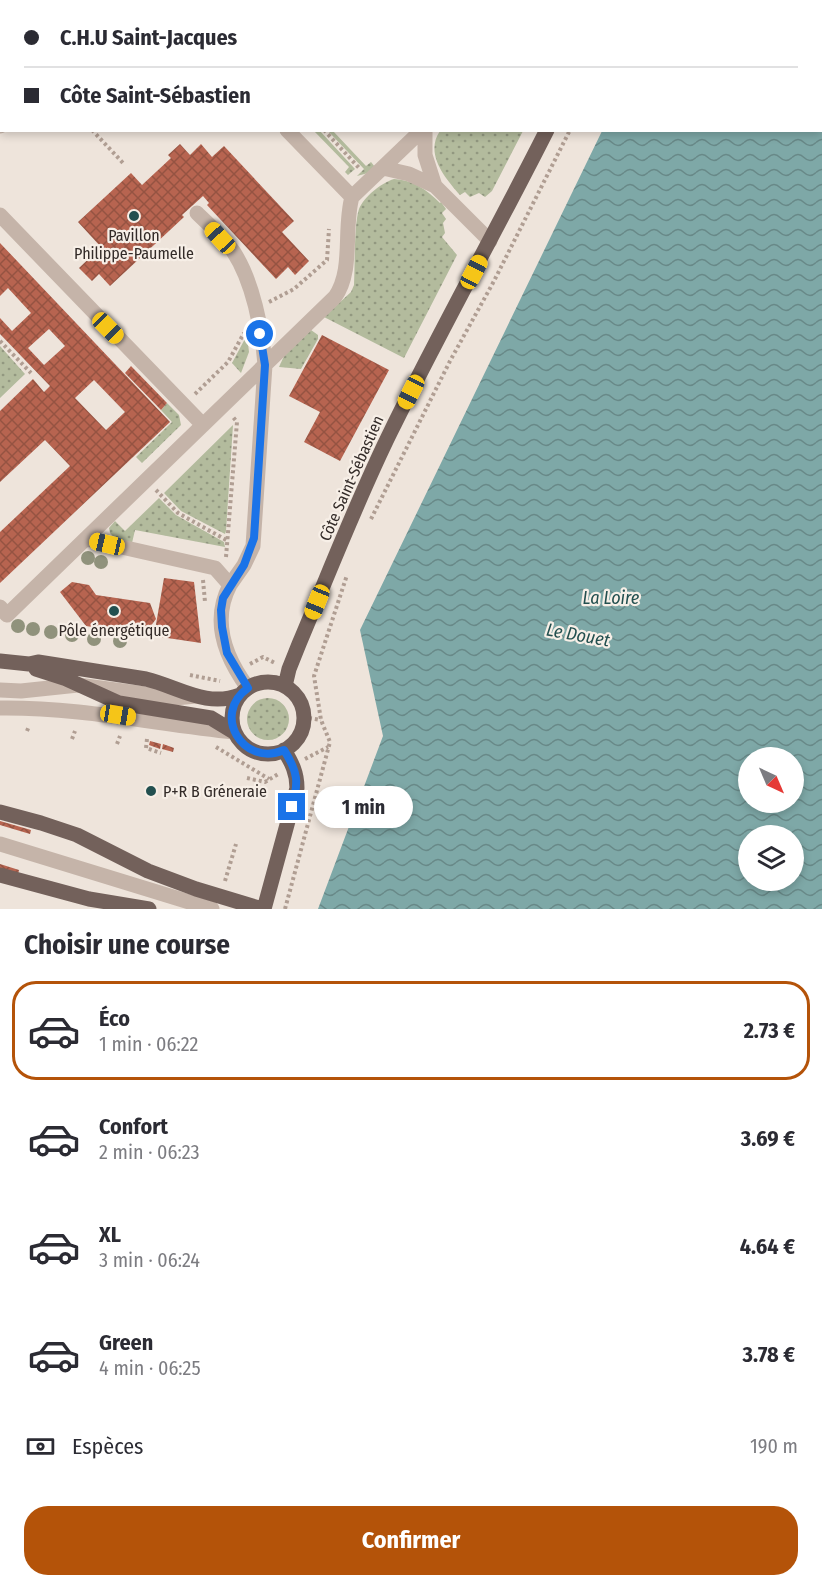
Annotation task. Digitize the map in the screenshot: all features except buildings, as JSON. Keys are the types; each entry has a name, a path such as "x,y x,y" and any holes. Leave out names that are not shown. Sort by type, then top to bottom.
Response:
{"main road":[{"name":"Côte Saint-Sébastien","path":"285,686 295,653 352,516 390,433 546,132"},
{"path":"0,661 28,664 38,662 146,679 196,696 226,700 258,683 266,682 285,686 298,699 303,717 298,736 284,750 267,754 255,752 241,742 234,732 211,718 119,703 51,673 37,670 28,664"},
{"path":"234,732 232,710 244,692"},
{"path":"0,812 77,835 148,872 196,889 218,901 263,909 297,789 297,776 284,750"},
{"path":"5,877 89,899 149,909"}],"lane":[{"path":"2,614 86,539 335,297 342,287 345,276 347,192 289,132"},
{"path":"347,192 383,168 422,132"},
{"path":"424,132 425,155 435,186"},
{"path":"383,168 410,174 435,186 490,241"},
{"path":"197,213 232,250 248,283 265,365 254,538 244,565 223,598 222,627 227,653 244,692"},
{"path":"0,216 203,424"},
{"path":"86,539 214,567 230,585"},
{"path":"0,690 21,691 78,685 175,698 196,696"},
{"path":"0,708 38,707 118,715 234,732"},
{"path":"0,844 218,901"}],"path":[{"path":"94,132 124,164"},
{"path":"326,132 360,169 347,192"},
{"path":"368,524 569,132"},
{"path":"184,405 232,357 265,304 294,289 327,260 330,219"},
{"path":"0,341 30,373"},
{"path":"204,386 237,422 228,541 225,559 203,575 206,609"},
{"path":"146,480 178,513 228,541"},
{"path":"314,676 351,565"},
{"path":"220,670 222,681"},
{"path":"303,717 321,720"},
{"path":"27,731 29,726"},
{"path":"72,739 75,731"},
{"path":"117,744 120,736"},
{"path":"147,739 146,748 161,753"},
{"path":"212,745 269,779 265,782 247,778"},
{"path":"218,901 236,844"}],"green space":[{"path":"315,132 321,132 355,169 348,175 345,172 349,167"},
{"path":"329,132 334,132 366,166 371,162 375,167 368,173 357,176 364,169"},
{"path":"439,132 522,132 492,191 485,197 479,193 470,197 465,192 460,195 439,166 434,148"},
{"path":"394,179 413,183 441,202 446,209 442,213 446,219 443,223 445,233 442,237 457,255 404,358 324,317 351,292 354,285 355,235 359,209 374,191"},
{"path":"311,330 318,335 318,339 301,369 279,367 284,356"},
{"path":"247,335 249,352 241,373 232,363"},
{"path":"0,346 25,374 0,398"},
{"path":"167,403 179,415 181,425 142,463 136,457 172,422 161,410"},
{"path":"233,425 225,534 181,511 164,493"},
{"path":"159,498 176,515 224,542 225,547 135,530 132,543 115,538 110,533 109,528 115,521 125,531"},
{"path":"268,698 283,704 289,719 283,734 268,740 253,734 247,719 253,704"}],"water":[{"name":"La Loire","path":"602,132 822,132 822,909 318,909 383,736 360,630"}],"place":[{"name":"Pavillon Philippe-Paumelle","path":"134,216"},
{"name":"Pôle énergétique","path":"114,611"},
{"name":"P+R B Gréneraie","path":"151,791"}],"route":[{"path":"260,334 265,365 253,546 223,598 222,627 227,653 248,688 244,690 234,705 232,716 234,732 245,746 255,752 267,754 284,750 297,776 297,789 292,807"}],"water label":[{"name":"Le Douet","path":"578,635"}]}
